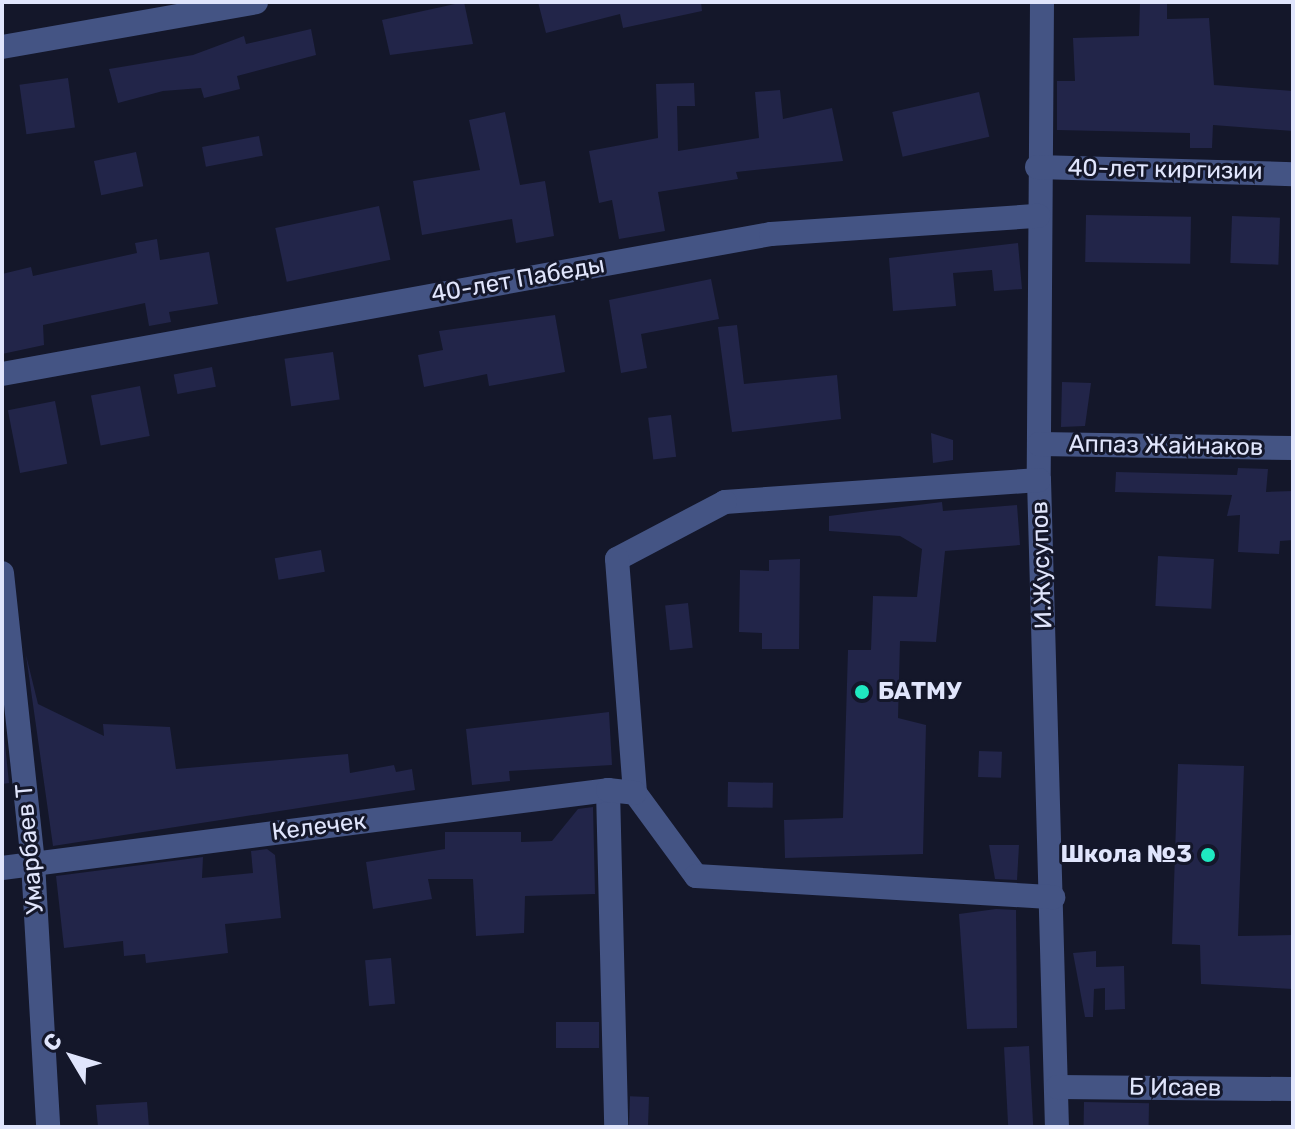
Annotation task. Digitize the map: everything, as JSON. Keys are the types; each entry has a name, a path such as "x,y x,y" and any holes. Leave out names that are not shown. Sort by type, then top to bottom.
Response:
{"street":[{"path":"2,47 256,2"},
{"name":"И.Жусупов","path":"1042,2 1037,167 1039,480 1057,1127"},
{"name":"40-лет киргизии","path":"1037,167 1293,174"},
{"name":"40-лет Пабеды","path":"2,374 771,234 1038,216"},
{"name":"Аппаз Жайнаков","path":"1039,444 1293,448"},
{"path":"1039,480 725,502 617,559 635,793 696,876 1053,897"},
{"name":"Умарбаев Т","path":"2,573 33,863 48,1127"},
{"path":"608,790 616,1127"},
{"name":"Келечек","path":"2,868 608,790 635,793"},
{"name":"Б Исаев","path":"1057,1087 1293,1089"}],"building":[{"path":"464,2 473,44 390,55 382,20"},
{"path":"538,2 701,2 702,11 623,28 620,14 546,33"},
{"path":"1140,2 1167,2 1167,19 1209,18 1214,85 1293,91 1293,131 1213,125 1212,148 1190,148 1190,133 1057,130 1057,81 1075,81 1073,38 1139,36"},
{"path":"311,29 316,55 237,76 240,89 204,98 201,88 163,91 118,103 109,69 193,55 244,36 246,44"},
{"path":"68,78 75,128 26,134 19,85"},
{"path":"694,83 695,106 677,106 678,151 759,138 755,92 780,90 783,119 832,108 843,161 736,172 738,179 658,192 665,231 619,239 612,200 599,203 589,151 658,138 656,84"},
{"path":"979,92 989,137 903,157 892,112"},
{"path":"505,112 520,185 545,181 554,236 516,243 512,219 422,235 413,181 480,170 469,120"},
{"path":"259,136 263,156 206,167 202,147"},
{"path":"136,152 143,186 101,195 94,161"},
{"path":"379,206 390,260 287,282 275,228"},
{"path":"1086,215 1191,217 1190,264 1085,262"},
{"path":"1232,216 1280,218 1278,265 1230,263"},
{"path":"157,239 160,260 209,252 218,304 169,312 171,322 149,326 145,303 43,325 44,345 2,354 2,274 31,267 33,276 137,253 135,243"},
{"path":"1018,243 1022,289 994,291 992,270 953,273 956,306 893,311 889,258"},
{"path":"711,279 719,319 641,334 647,368 621,373 609,300"},
{"path":"555,315 565,372 489,386 487,374 424,387 418,355 443,350 439,331"},
{"path":"737,325 744,384 837,375 841,419 732,432 718,327"},
{"path":"333,352 340,400 291,406 284,359"},
{"path":"212,367 216,387 178,394 174,374"},
{"path":"1062,382 1091,383 1085,426 1061,427"},
{"path":"140,386 150,436 101,446 91,396"},
{"path":"55,401 67,464 20,473 8,410"},
{"path":"671,415 676,457 653,459 648,418"},
{"path":"931,433 953,440 953,460 933,463"},
{"path":"1238,468 1268,469 1266,492 1293,491 1293,540 1280,541 1279,554 1238,552 1240,515 1227,516 1232,495 1115,492 1116,472 1237,475"},
{"path":"942,502 943,511 1017,505 1020,545 945,551 936,642 900,641 898,718 926,725 923,854 785,858 784,820 843,818 848,650 871,650 873,596 917,597 922,549 900,536 829,531 829,516"},
{"path":"321,550 325,572 279,580 275,558"},
{"path":"1158,556 1214,559 1211,609 1155,606"},
{"path":"800,559 799,649 762,649 762,633 739,632 740,570 769,571 769,560"},
{"path":"688,603 693,648 670,650 665,605"},
{"path":"26,655 38,704 104,736 103,724 170,727 176,769 348,754 350,773 394,765 396,772 412,769 415,790 53,846"},
{"path":"609,712 612,765 509,771 510,781 472,785 466,729"},
{"path":"2,714 9,783 2,784"},
{"path":"979,751 1002,752 1001,778 978,777"},
{"name":"Школа №3","path":"1178,764 1244,766 1238,936 1293,935 1293,989 1201,984 1200,945 1172,944"},
{"path":"728,782 773,783 773,808 728,807"},
{"path":"593,807 595,894 525,896 524,933 476,936 473,879 428,879 432,899 373,909 366,862 445,849 445,832 521,832 521,842 552,841 578,809"},
{"path":"989,845 1019,845 1017,880 995,879"},
{"path":"267,849 275,855 281,918 225,924 228,953 146,963 145,954 124,956 123,941 64,948 56,876 203,857 202,878 253,873 251,851"},
{"path":"1016,910 1017,1028 967,1029 959,914"},
{"path":"1096,951 1096,967 1124,966 1125,1009 1105,1010 1105,988 1094,989 1093,1017 1085,1017 1073,953"},
{"path":"391,958 395,1004 369,1006 365,960"},
{"path":"556,1022 599,1022 599,1048 556,1048"},
{"path":"1029,1046 1033,1127 1008,1127 1004,1047"},
{"path":"630,1096 649,1097 648,1127 629,1126"},
{"path":"147,1102 149,1127 98,1127 96,1105"},
{"path":"1084,1102 1149,1103 1149,1127 1084,1127"}],"place":[{"name":"БАТМУ","path":"862,692"},
{"name":"Школа №3","path":"1208,855"}]}
